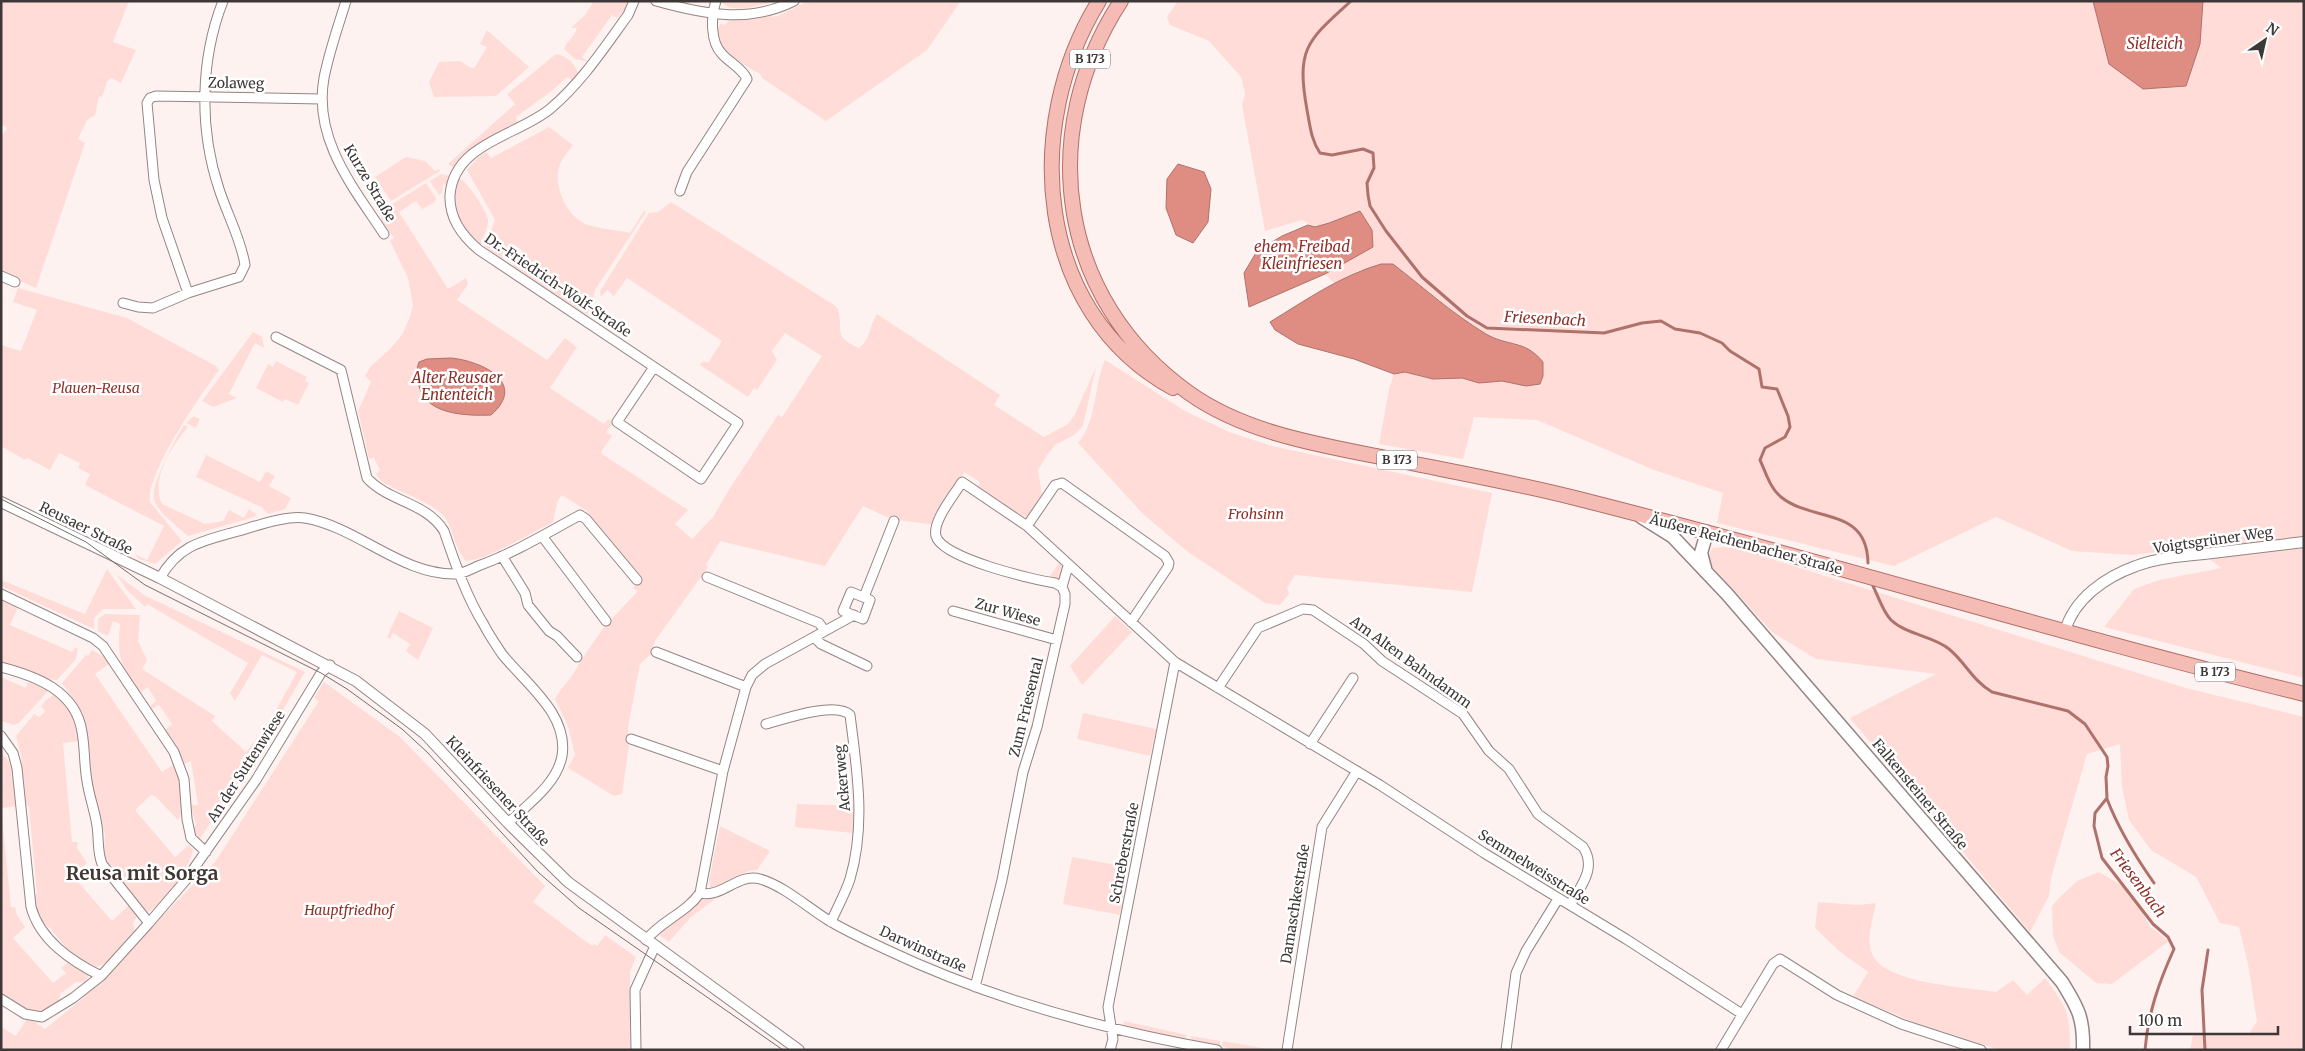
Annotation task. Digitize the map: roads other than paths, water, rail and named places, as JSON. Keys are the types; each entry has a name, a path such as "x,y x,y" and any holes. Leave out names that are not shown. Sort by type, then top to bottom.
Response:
{"main road":[{"name":"Äußere Reichenbacher Straße","path":"1099,1 1074,49 1058,98 1052,141 1052,180 1056,217 1064,253 1073,276 1100,322 1126,354 1158,379 1247,422 1315,444 1526,487 1636,514 2304,694"},
{"name":"Äußere Reichenbacher Straße","path":"1121,1 1093,51 1077,98 1069,150 1071,200 1084,256 1111,311 1128,335 1190,394"},
{"name":"Falkensteiner Straße","path":"1636,514 1673,537 1706,572 1843,727 2062,982 2077,1006 2084,1027 2083,1050"},
{"path":"1688,553 1687,546 1692,529"},
{"path":"1706,572 1701,552 1707,532"}],"street":[{"path":"123,303 153,308 188,293 240,277 245,265 218,188 206,136 205,96 208,56 216,20 223,1"},
{"name":"Kurze Straße","path":"346,1 330,55 322,99 325,125 334,153 384,234"},
{"name":"Dr.-Friedrich-Wolf-Straße","path":"634,1 628,15 575,86 548,110 486,144 465,161 453,180 450,203 452,214 460,229 479,250 738,423 701,479 617,422 654,367"},
{"path":"656,1 711,15 761,12 794,1"},
{"path":"680,191 687,172 747,79 737,67 720,53 716,43 711,15 716,1"},
{"name":"Zolaweg","path":"188,293 162,218 154,180 147,103 150,98 205,96 322,99"},
{"path":"1,276 15,282"},
{"path":"276,337 341,370 367,478 380,490 434,516 444,530 470,600 490,636 502,654 545,702 562,738 562,755 559,767 554,776 508,823"},
{"path":"1062,588 1055,583 982,565 965,558 939,541 936,536 937,524 962,482 1027,526 1068,566"},
{"path":"1027,526 1055,485 1062,483 1165,556 1169,563 1168,567 1131,622"},
{"name":"Reusaer Straße","path":"1,502 160,578"},
{"path":"160,578 173,558 192,545 268,523 304,518 341,530 436,573 460,574 502,556 580,515 586,519 637,580"},
{"path":"864,598 894,521"},
{"path":"542,536 606,621"},
{"name":"Voigtsgrüner Weg","path":"2065,631 2069,619 2079,603 2093,590 2136,566 2171,557 2304,542"},
{"path":"502,556 525,592 528,605 549,631 557,636 577,657"},
{"name":"Zum Friesental","path":"975,987 1002,880 1023,772 1037,728 1065,604 1065,594 1062,588 1068,566"},
{"name":"Semmelweisstraße","path":"1068,566 1175,662 1357,771 1742,1014"},
{"path":"708,576 820,623 825,631"},
{"name":"Kleinfriesener Straße","path":"160,578 356,681 425,734 508,823 568,882 799,1050"},
{"path":"851,592 864,598 870,600 862,618 843,610 851,592"},
{"path":"1,594 94,638 103,646 174,752 185,785 187,819 191,838 206,852"},
{"name":"Am Alten Bahndamm","path":"1218,688 1258,628 1303,608 1313,610 1364,644 1382,661 1463,714 1488,751 1509,769 1538,814 1583,847 1588,853 1590,861 1588,872 1570,905"},
{"name":"Zur Wiese","path":"953,611 1057,640"},
{"path":"636,1050 635,990 655,928 685,908 700,893 723,772 746,687 752,675 765,664 854,615"},
{"path":"814,637 821,644 867,666"},
{"path":"656,652 746,687"},
{"name":"Schreberstraße","path":"1110,1050 1113,1040 1108,1007 1175,662"},
{"path":"1,666 19,671 56,688 72,706 82,730 86,780 97,826 99,854 102,864 149,923"},
{"name":"An der Suttenwiese","path":"1,999 25,1014 42,1017 72,998 101,976 119,958 185,881 206,852 256,780 321,673 330,666"},
{"path":"1310,744 1353,678"},
{"name":"Ackerweg","path":"766,724 793,716 825,710 844,710 850,715 859,782 859,828 850,878 831,922"},
{"path":"1,736 13,753 17,768 33,913 39,927 62,951 80,965 101,976"},
{"path":"631,738 723,772"},
{"name":"Damaschkestraße","path":"1287,1050 1322,827 1357,771"},
{"name":"Darwinstraße","path":"700,893 714,894 749,878 759,879 779,888 831,922 886,950 975,987 1043,1009 1126,1032 1217,1050"},
{"path":"1506,1050 1516,973 1526,951 1558,899"},
{"path":"1721,1050 1773,964 1780,959 1837,995 1901,1024 1981,1050"}],"water":[{"name":"Sielteich","path":"2093,1 2203,1 2200,44 2186,86 2143,89 2109,64"},
{"path":"1178,164 1204,172 1211,189 1208,222 1193,243 1176,235 1166,208 1167,179"},
{"name":"ehem. Freibad Kleinfriesen","path":"1360,211 1372,230 1373,247 1325,274 1249,307 1244,273 1257,251 1282,236 1308,225 1315,227"},
{"path":"1381,264 1393,264 1450,309 1486,334 1502,341 1522,346 1536,355 1543,362 1543,376 1540,384 1526,386 1502,381 1479,383 1462,378 1433,379 1405,372 1394,374 1354,359 1298,344 1275,330 1270,322 1337,282"},
{"name":"Alter Reusaer Ententeich","path":"451,358 463,360 487,369 497,376 503,384 505,393 501,403 491,415 458,414 436,407 427,401 421,392 418,381 417,367 419,362 427,359"}],"waterway":[{"name":"Friesenbach","path":"1351,1 1315,37 1308,47 1304,59 1304,89 1311,132 1320,153 1332,155 1363,149 1373,153 1374,168 1367,183 1370,206 1386,231 1422,277 1467,316 1487,328 1604,333 1642,323 1661,321 1675,329 1700,333 1722,343 1730,351 1759,369 1762,387 1777,389 1788,416 1790,427 1785,437 1765,448 1760,460 1774,489 1781,497 1794,505 1836,518 1848,524 1858,532 1865,545 1868,563"},
{"name":"Friesenbach","path":"1873,586 1886,613 1897,625 1949,649 1974,677 1992,692 2068,711 2085,724 2107,757 2107,798 2095,813 2094,826 2102,858 2153,924 2168,937 2174,949 2155,998 2146,1036 2145,1050"},
{"path":"2107,799 2128,842 2154,883"},
{"path":"2205,1050 2202,990 2208,950"}],"tram line":[{"path":"1,499 86,542 145,585 321,673 347,689 402,729 427,752 538,872 579,908 783,1050"}],"district":[{"name":"Reusa mit Sorga","path":"142,873"}],"park label":[{"name":"Plauen-Reusa","path":"96,388"},
{"name":"Frohsinn","path":"1256,514"},
{"name":"Hauptfriedhof","path":"349,910"}]}
